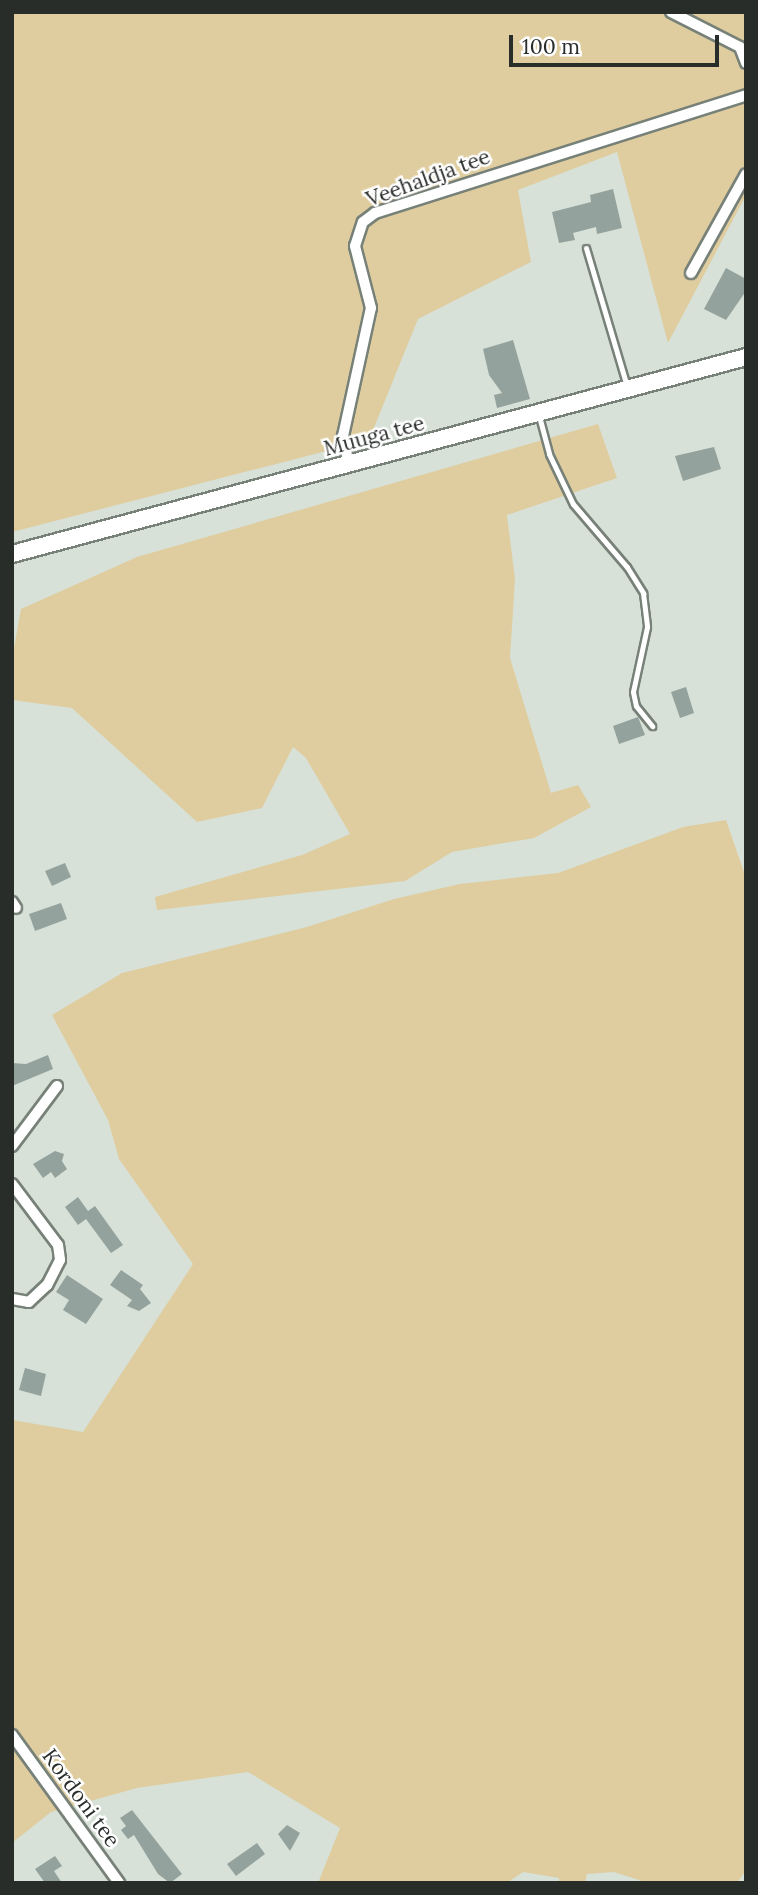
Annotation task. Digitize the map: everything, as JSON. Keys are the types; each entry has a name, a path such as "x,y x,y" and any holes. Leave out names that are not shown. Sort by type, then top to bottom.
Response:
{"street":[{"path":"671,12 740,47 746,63"},
{"name":"Veehaldja tee","path":"349,465 343,436 349,391 371,308 355,246 363,222 375,213 746,95"},
{"path":"691,273 746,174"},
{"name":"Muuga tee","path":"12,554 746,357"},
{"path":"12,1146 57,1086"},
{"path":"12,1184 58,1245 60,1260 47,1284 29,1302 12,1299"},
{"name":"Kordoni tee","path":"12,1735 119,1883"}],"lane":[{"path":"586,248 628,389"},
{"path":"539,413 550,454 573,504 627,567 643,593 647,627 633,692 636,706 652,726"}],"shaded area":[{"path":"12,12 746,12 746,195 668,343 617,152 518,190 531,262 418,319 369,440 12,532"},
{"path":"598,424 617,478 507,515 515,579 510,658 551,793 578,785 591,807 534,838 452,852 405,881 157,910 155,897 302,855 350,834 306,758 293,747 262,808 197,822 72,708 12,700 12,659 21,609 137,557"},
{"path":"726,820 746,878 746,1870 737,1883 648,1883 614,1872 587,1874 585,1883 559,1883 559,1878 523,1872 507,1883 318,1883 340,1828 248,1772 137,1788 51,1812 12,1843 12,1420 83,1432 193,1264 119,1159 108,1120 52,1015 122,973 307,927 394,899 460,884 558,873 683,827"}],"building":[{"path":"613,189 622,228 597,234 596,227 573,233 575,240 559,243 552,212 591,202 590,195"},
{"path":"726,268 746,279 746,291 726,320 704,309"},
{"path":"513,340 530,399 497,408 494,395 502,393 489,375 483,349"},
{"path":"714,447 721,469 683,481 675,456"},
{"path":"686,687 694,713 680,718 671,692"},
{"path":"638,717 645,735 619,744 613,726"},
{"path":"65,863 71,877 52,886 45,871"},
{"path":"61,903 67,919 35,931 29,914"},
{"path":"48,1055 53,1069 12,1086 12,1063 26,1064"},
{"path":"55,1151 64,1154 62,1161 67,1169 55,1178 51,1172 43,1178 33,1164"},
{"path":"78,1197 88,1211 95,1206 123,1245 111,1253 86,1219 78,1225 65,1207"},
{"path":"121,1270 143,1285 140,1289 151,1303 139,1311 127,1306 132,1300 110,1285"},
{"path":"67,1275 103,1299 86,1324 63,1310 69,1300 56,1292"},
{"path":"25,1368 46,1374 41,1396 19,1390"},
{"path":"132,1810 182,1874 170,1883 158,1874 134,1835 128,1839 121,1830 126,1826 120,1818"},
{"path":"287,1825 300,1833 290,1851 278,1834"},
{"path":"257,1843 265,1854 236,1876 227,1864"},
{"path":"55,1856 62,1866 54,1871 62,1883 45,1883 35,1869"}]}
